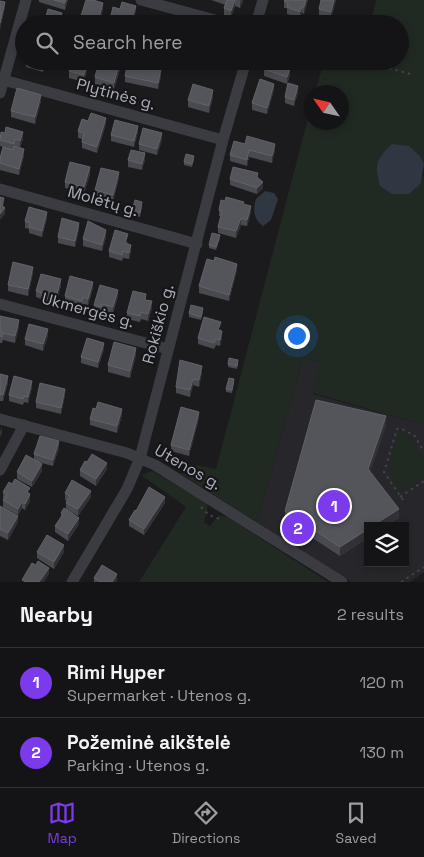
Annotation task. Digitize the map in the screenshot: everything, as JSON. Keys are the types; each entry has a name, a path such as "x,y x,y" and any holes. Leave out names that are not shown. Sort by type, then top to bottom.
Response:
{"street":[{"path":"22,15 26,0"},
{"path":"141,0 197,15"},
{"path":"259,15 263,0"},
{"path":"0,93 15,37"},
{"name":"Rokiškio g.","path":"72,582 127,489 140,458 223,140 243,70"},
{"name":"Plytinės g.","path":"2,80 223,140"},
{"name":"Molėtų g.","path":"0,189 196,244"},
{"name":"Ukmergės g.","path":"0,304 168,348"},
{"name":"Utenos g.","path":"0,419 140,458 168,472 342,582"},
{"path":"0,470 24,425"}],"path":[{"path":"396,70 414,75"},
{"path":"403,500 384,472 397,429 400,428 415,436 424,452"},
{"path":"400,497 424,482"},
{"path":"401,582 424,567"}],"shaded area":[{"path":"376,0 424,0 424,164 420,156 421,183 424,174 424,425 313,393 320,362 303,358 257,522 181,474 186,463 216,469 305,130 349,130 349,85 317,85 321,70 409,70 409,15 372,15"},
{"path":"392,144 409,146 420,156 424,164 421,183 409,194 392,194 380,186 377,173 378,163"},
{"path":"265,191 274,193 278,199 271,220 263,226 257,220 254,206 256,199"},
{"path":"303,358 321,362 313,394 424,425 424,572 410,582 351,582 257,522"},
{"path":"401,430 412,437 420,454 424,457 424,479 402,491 398,488 388,469 399,431"},
{"path":"152,471 207,503 208,508 204,522 210,526 219,515 228,517 328,582 139,582 186,507 141,475"}],"building":[{"path":"54,0 66,0 65,3"},
{"path":"86,0 103,3 100,15 81,15"},
{"path":"227,0 235,0 231,11 224,8"},
{"path":"285,0 306,0 300,12 287,7 288,3"},
{"path":"321,0 334,0 331,12 319,9"},
{"path":"0,1 5,2 0,23"},
{"path":"122,2 136,6 133,15 111,15 113,7 120,9"},
{"path":"48,9 62,13 61,15 46,15"},
{"path":"69,70 85,70 84,75"},
{"path":"97,70 118,70 114,83 95,77"},
{"path":"126,70 161,70 158,83 125,76"},
{"path":"267,70 290,70 287,77"},
{"path":"260,79 274,84 267,108 252,103"},
{"path":"288,83 298,86 294,100 285,97"},
{"path":"193,84 213,90 209,106 188,100"},
{"path":"17,88 41,95 35,117 11,111"},
{"path":"91,113 106,118 97,147 82,142 84,133 78,131 82,119 88,121"},
{"path":"115,120 138,126 134,141 111,135"},
{"path":"6,127 23,132 20,141 15,139 14,144 0,140 1,132 5,133"},
{"path":"143,128 162,133 157,149 139,144"},
{"path":"247,136 275,144 272,156 249,150 247,160 230,155 234,141 245,144"},
{"path":"14,146 24,149 19,169 0,163 3,147 13,150"},
{"path":"131,150 145,153 142,164 128,160"},
{"path":"186,154 194,156 192,164 184,162"},
{"path":"70,162 90,167 84,187 65,182"},
{"path":"233,167 258,173 257,177 263,182 257,188 230,179"},
{"path":"101,168 119,172 113,195 95,190"},
{"path":"0,197 4,198 2,205 5,208 0,214"},
{"path":"226,197 251,206 247,220 241,218 236,231 218,227 222,211 219,210 221,200 225,201"},
{"path":"135,200 142,202 140,213 132,211"},
{"path":"29,207 47,212 42,231 29,227 30,223 25,221"},
{"path":"62,218 79,223 75,241 58,237"},
{"path":"88,221 106,230 102,245 83,239"},
{"path":"115,230 128,234 125,243 131,245 129,253 123,251 122,255 109,251"},
{"path":"212,233 220,235 216,247 209,245"},
{"path":"215,257 237,264 229,295 199,286 207,259 214,261"},
{"path":"13,262 33,267 28,289 8,285"},
{"path":"41,274 61,279 56,297 51,296 50,299 41,296 42,293 36,291"},
{"path":"70,276 93,282 88,299 83,297 82,301 65,296"},
{"path":"100,285 118,290 113,307 102,304 101,307 94,305"},
{"path":"133,291 146,294 145,300 152,301 148,314 141,312 140,316 127,313"},
{"path":"191,305 203,308 201,317 189,313"},
{"path":"0,316 19,320 15,336 3,333 2,337 0,336"},
{"path":"204,317 221,322 218,330 222,331 220,340 216,339 214,343 198,338"},
{"path":"29,324 48,329 43,344 25,339"},
{"path":"87,338 104,343 98,362 81,357"},
{"path":"114,342 136,348 130,371 108,365"},
{"path":"229,358 238,360 237,366 228,364"},
{"path":"180,360 202,366 199,380 193,379 190,390 176,387"},
{"path":"0,374 8,376 3,395 0,394"},
{"path":"14,376 32,381 28,397 24,396 23,399 9,395"},
{"path":"229,378 234,379 232,390 226,389"},
{"path":"40,383 65,389 61,408 36,402"},
{"path":"316,400 386,416 368,469 399,509 378,522 364,522 364,532 340,547 285,511"},
{"path":"98,402 122,409 117,426 90,419 93,408 96,409"},
{"path":"181,407 199,412 189,450 171,445"},
{"path":"40,436 59,441 53,460 34,454"},
{"path":"92,454 107,463 96,479 80,470"},
{"path":"26,455 42,464 32,481 17,472"},
{"path":"15,479 30,488 27,492 30,494 25,504 22,502 18,509 3,500 7,494 3,492 9,482 12,484"},
{"path":"72,480 91,491 78,509 66,503 70,496 65,493"},
{"path":"149,487 165,497 144,529 129,520"},
{"path":"0,506 18,516 8,533 0,529"},
{"path":"64,508 79,518 68,534 55,526 63,514 61,513"},
{"path":"47,535 64,545 54,562 37,552"},
{"path":"38,561 49,568 39,582 26,582 22,580 32,563 36,565"},
{"path":"102,565 117,574 112,582 101,582 94,578"}],"place":[{"name":"Rimi Hyper","path":"334,506"},
{"name":"Požeminė aikštelė","path":"298,528"}]}
